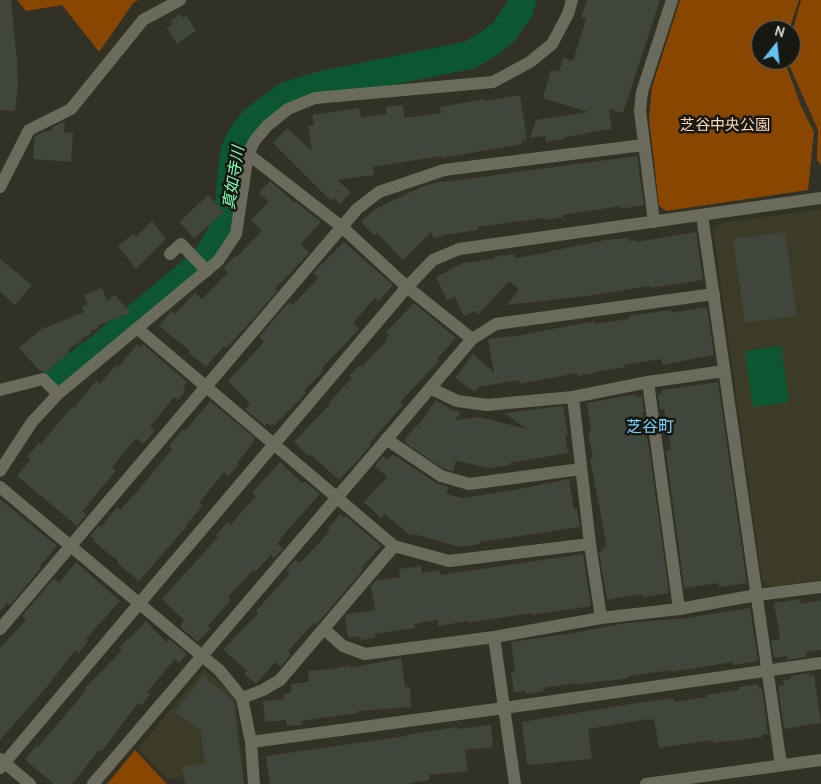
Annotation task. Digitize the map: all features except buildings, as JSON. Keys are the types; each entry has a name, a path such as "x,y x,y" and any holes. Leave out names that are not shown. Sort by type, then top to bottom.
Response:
{"street":[{"path":"0,187 29,130 71,109 143,20 180,0"},
{"path":"0,471 32,422 58,394 218,261 236,234 248,154 255,140 268,125 288,109 314,98 493,82 530,62 552,44 568,14 572,0"},
{"path":"654,222 640,110 642,92 672,0"},
{"path":"0,629 342,227 358,209 379,192 444,170 644,145"},
{"path":"248,154 342,227 408,287 472,338"},
{"path":"30,784 1,763 432,260 458,249 821,198"},
{"path":"702,215 781,765"},
{"path":"170,254 181,244 207,271"},
{"path":"93,784 472,338 496,324 714,294"},
{"path":"138,329 394,546 449,561 590,544"},
{"path":"430,388 457,401 487,405 573,397 648,382 724,371"},
{"path":"0,390 43,379 58,394"},
{"path":"648,382 679,609"},
{"path":"573,397 590,544 601,618"},
{"path":"386,439 441,476 469,484 581,469"},
{"path":"0,487 72,545 219,670 242,698 251,742 254,784"},
{"path":"242,698 263,690 280,680 394,546"},
{"path":"324,629 343,646 365,654 494,637 601,618 679,609 757,595 821,587"},
{"path":"494,637 515,784"},
{"path":"251,742 821,663"},
{"path":"646,784 711,780 781,765 821,760"}],"shaded area":[{"path":"821,209 821,580 771,587 762,581 713,230 721,223"},
{"path":"781,346 789,402 753,407 745,351"},
{"path":"204,669 235,696 243,768 167,779 138,749"}],"green space":[{"path":"17,0 139,0 134,2 99,52 62,5 26,11"},
{"name":"芝谷中央公園","path":"680,0 799,0 792,20 751,20 751,70 788,70 801,106 814,132 808,190 666,211 659,206 649,118 652,87"},
{"path":"801,0 821,0 821,165 817,160 818,130 791,70 801,70 801,20 796,20"},
{"path":"135,750 167,784 107,784"}],"waterway":[{"name":"真如寺川","path":"55,380 102,346 197,267 210,253 227,223 234,152 242,135 254,120 286,96 322,85 470,55 503,33 520,9 522,0"}],"district":[{"name":"芝谷町","path":"650,427"}]}
